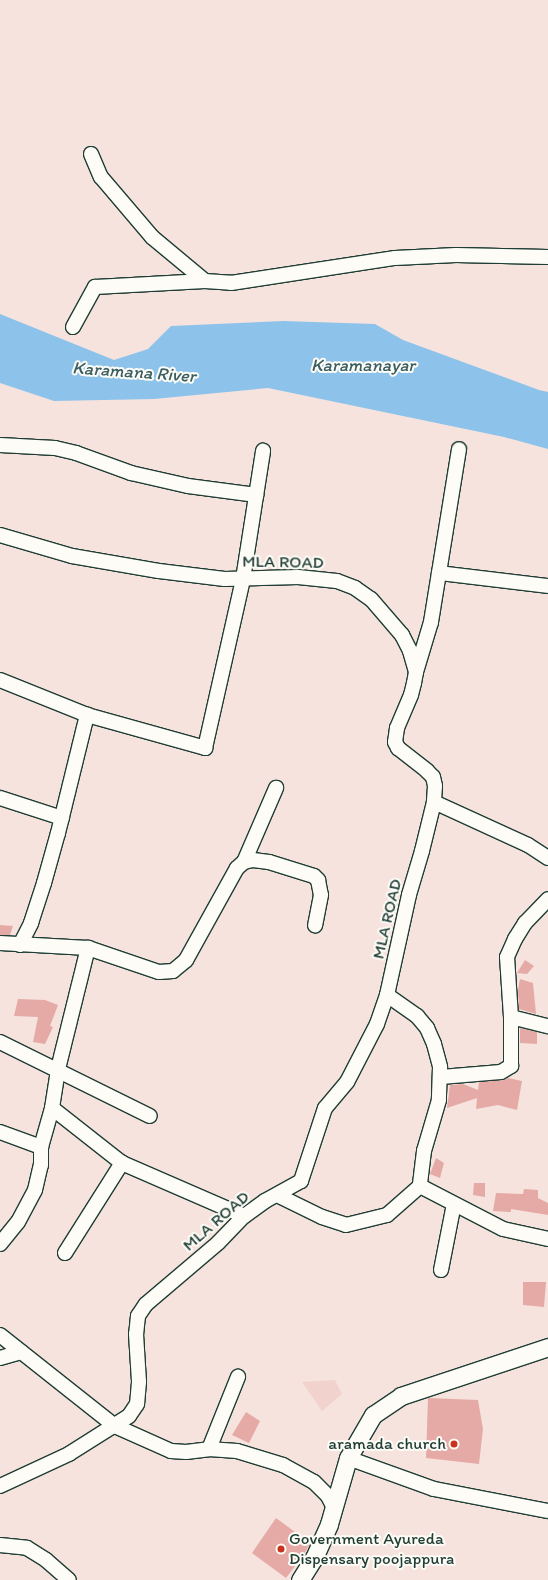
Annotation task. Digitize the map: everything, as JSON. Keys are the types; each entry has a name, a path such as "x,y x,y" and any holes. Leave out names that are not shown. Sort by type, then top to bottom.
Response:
{"street":[{"path":"91,154 101,177 152,236 205,281"},
{"path":"73,327 96,287 205,281 231,283 395,258 456,255 548,257"},
{"path":"0,445 55,448 76,453 131,473 188,486 256,494"},
{"path":"416,672 431,622 459,449"},
{"path":"0,680 87,715 206,748 243,579 263,451"},
{"name":"MLA ROAD","path":"0,534 72,556 159,571 225,579 298,577 337,581 355,588 371,599 402,635 410,651 416,672 411,695 397,728 395,742 398,748 427,770 433,777 435,786 434,802 409,896 387,995 377,1024 347,1082 325,1108 301,1181 244,1216 218,1243 146,1304 138,1316 136,1334 139,1382 137,1404 129,1416 69,1454 0,1486"},
{"path":"439,573 548,586"},
{"path":"20,945 31,923 62,818 87,715"},
{"path":"0,943 88,948 159,972 166,973 173,971 186,960 237,868 244,862 276,788"},
{"path":"0,798 62,818"},
{"path":"434,802 528,845 548,858"},
{"path":"244,862 253,860 268,862 314,876 318,880 321,890 315,925"},
{"path":"441,1077 501,1072 511,1066 511,1017 507,965 510,949 525,923 548,899"},
{"path":"2,1236 18,1222 35,1190 41,1165 41,1147 52,1108 58,1069 88,948"},
{"path":"277,1195 322,1217 346,1225 387,1215 420,1186 424,1151 439,1100 441,1077 434,1044 427,1028 417,1016 387,995"},
{"path":"511,1017 548,1026"},
{"path":"0,1042 58,1069 150,1116"},
{"path":"52,1108 122,1163 244,1216"},
{"path":"0,1132 41,1147"},
{"path":"65,1253 122,1163"},
{"path":"420,1186 503,1229 548,1239"},
{"path":"441,1270 454,1204"},
{"path":"0,1335 115,1426 171,1451 186,1452 209,1449 237,1451 283,1465 314,1482 328,1496 334,1508"},
{"path":"300,1580 314,1558 329,1524 348,1458 373,1415 401,1396 548,1347"},
{"path":"0,1358 22,1352"},
{"path":"209,1449 238,1377"},
{"path":"348,1458 434,1489 548,1511"},
{"path":"0,1544 27,1548 46,1560 69,1580"}],"shaded area":[{"path":"335,1380 342,1394 322,1411 302,1382"}],"water":[{"name":"Karamanayar","path":"0,314 114,360 148,349 171,326 283,321 375,324 403,340 548,392 548,449 504,437 268,388 154,399 54,401 0,383"}],"building":[{"path":"0,925 13,926 10,935 0,935"},
{"path":"525,960 534,966 527,974 517,973"},
{"path":"520,979 533,983 536,1014 519,1009 518,990"},
{"path":"18,999 45,1000 58,1005 50,1026 53,1027 45,1044 33,1042 38,1017 14,1016"},
{"path":"520,1028 537,1032 537,1044 520,1043"},
{"path":"508,1078 522,1081 517,1110 498,1105 476,1109 477,1098 447,1108 450,1085 463,1084 478,1090 479,1082 505,1080"},
{"path":"436,1158 444,1163 440,1178 430,1174"},
{"path":"474,1183 485,1183 485,1197 473,1195"},
{"path":"524,1189 538,1190 538,1198 548,1203 548,1215 511,1209 511,1212 493,1211 496,1193 523,1194"},
{"path":"523,1282 546,1282 544,1307 523,1305"},
{"name":"aramada church","path":"428,1398 478,1400 483,1429 479,1464 426,1458"},
{"path":"246,1412 260,1421 249,1443 232,1435"},
{"name":"Government Ayureda Dispensary poojappura","path":"276,1518 310,1543 305,1553 286,1578 252,1553"}],"place":[{"name":"aramada church","path":"454,1444"},
{"name":"Government Ayureda Dispensary poojappura","path":"281,1549"}],"water label":[{"name":"Karamana River","path":"134,372"}]}
